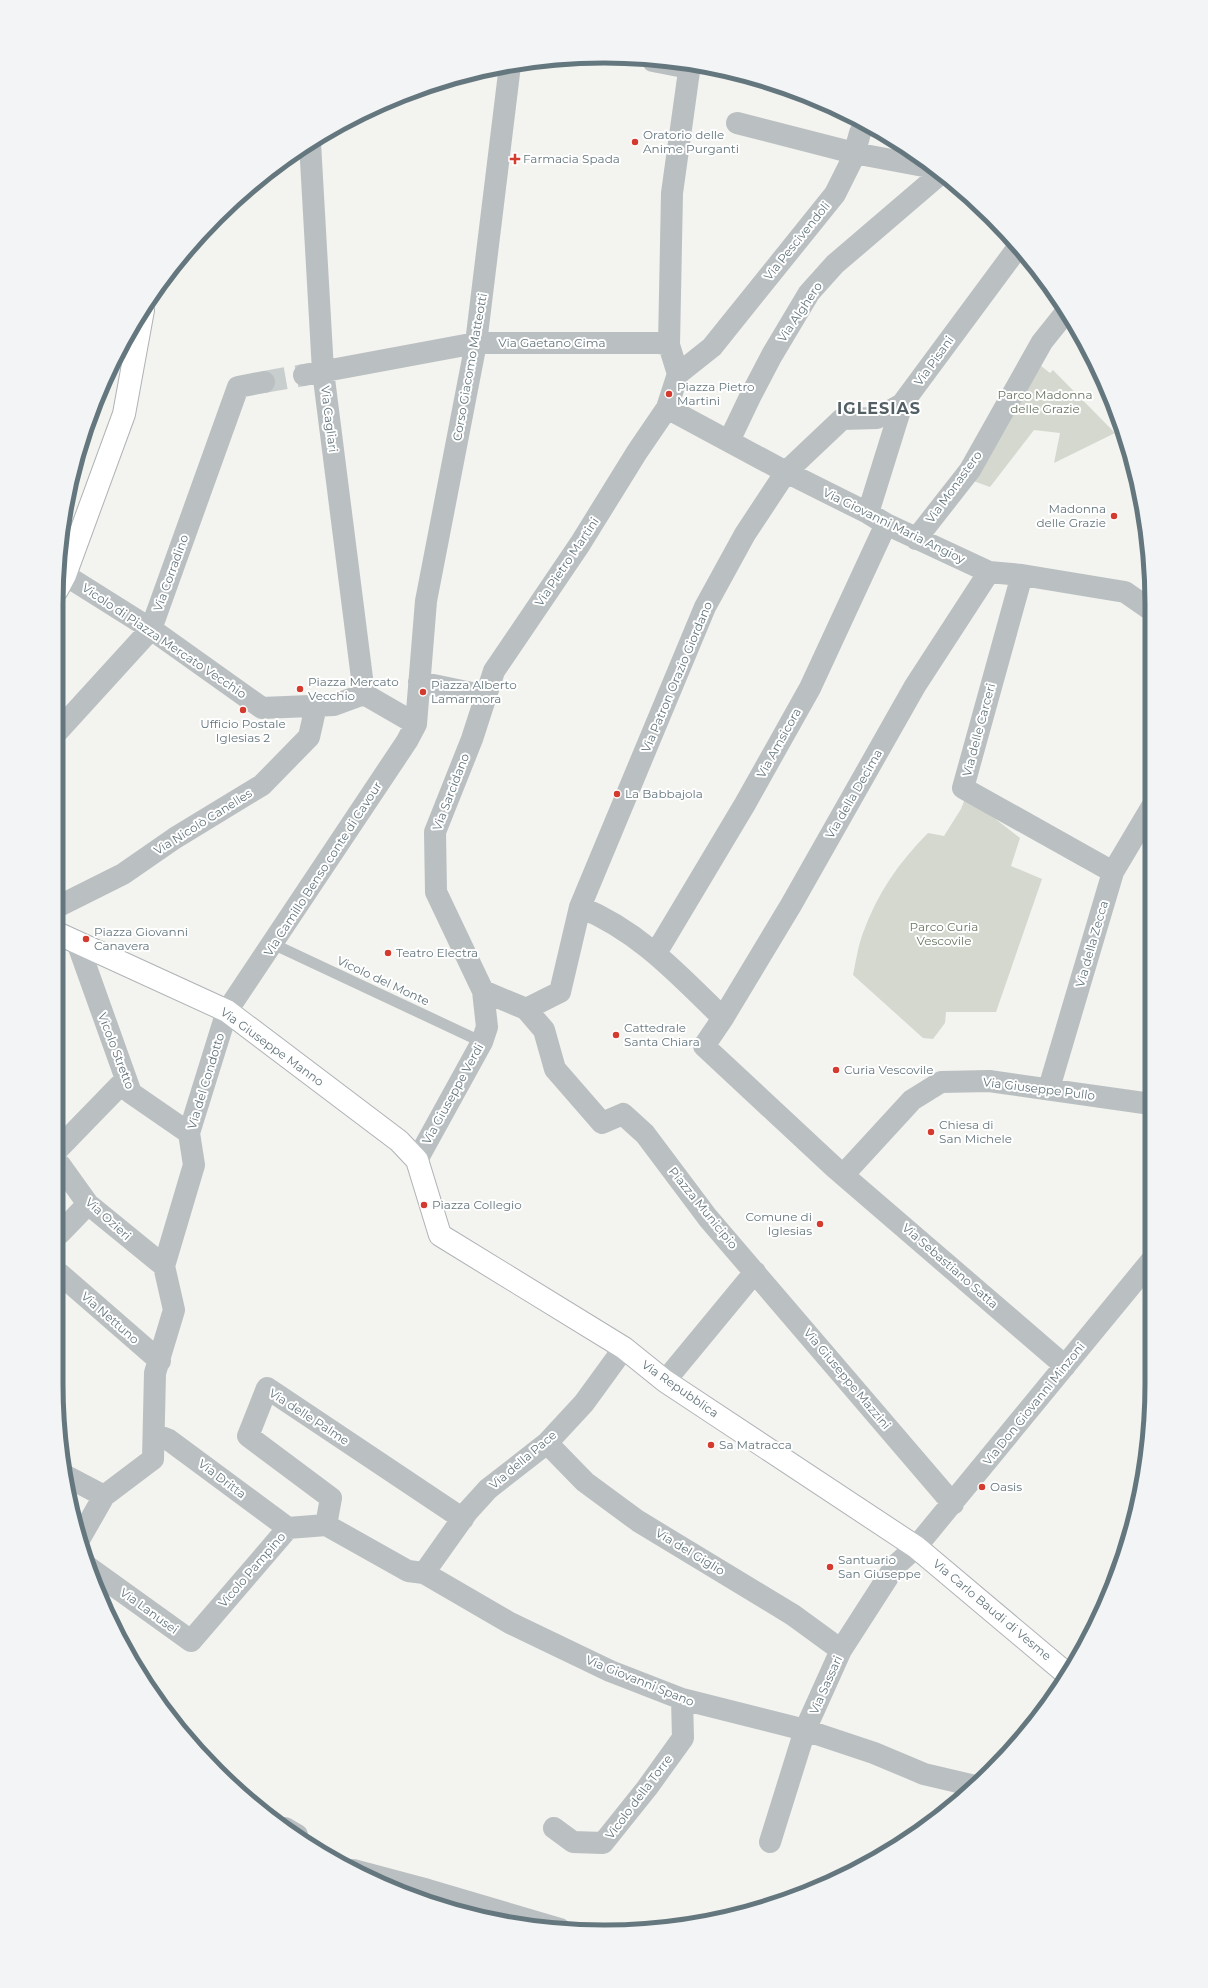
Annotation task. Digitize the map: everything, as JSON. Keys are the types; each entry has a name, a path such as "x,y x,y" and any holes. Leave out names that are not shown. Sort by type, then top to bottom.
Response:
{"main road":[{"path":"64,575 124,414 142,323"},
{"name":"Via Giuseppe Manno","path":"68,938 227,1011 399,1142 417,1160"},
{"name":"Via Repubblica","path":"417,1160 440,1235 624,1348 665,1381 916,1547"},
{"name":"Via Carlo Baudi di Vesme","path":"916,1547 1063,1671"}],"street":[{"path":"672,411 678,374 666,341 672,193 688,70"},
{"name":"Corso Giacomo Matteotti","path":"419,682 426,601 476,343 509,71"},
{"path":"736,124 854,153 919,164"},
{"name":"Via Pescivendoli","path":"678,374 712,347 835,194 854,153 863,129"},
{"name":"Via Cagliari","path":"310,150 314,373 364,694"},
{"name":"Via Alghero","path":"729,441 772,355 809,294 835,264 936,177"},
{"name":"Via Pisani","path":"868,513 902,404 1015,252"},
{"name":"Via Monastero","path":"916,539 970,470 1042,342 1062,317"},
{"name":"Via Gaetano Cima","path":"314,373 476,343 666,341"},
{"name":"Via Corradino","path":"63,726 151,629 238,387 264,382"},
{"name":"Via Patron Orazio Giordano","path":"526,1009 560,992 580,907 705,607 745,534 786,472 842,419 877,418 902,404"},
{"name":"Via Giovanni Maria Angioy","path":"672,411 786,472 868,513 886,524 989,572 1022,575 1125,592 1145,606"},
{"name":"Via Pietro Martini","path":"494,671 580,544 637,452 672,411"},
{"name":"Via Amsicora","path":"656,953 745,804 810,688 886,524"},
{"name":"Via della Decima","path":"839,1171 704,1046 723,1018 791,905 915,686 989,572"},
{"name":"Via delle Carceri","path":"1022,575 963,788 1113,872"},
{"name":"Vicolo di Piazza Mercato Vecchio","path":"64,584 151,629 262,708 316,706"},
{"name":"Via Sarcidano","path":"484,1035 483,991 459,937 436,892 435,832 472,738 494,671"},
{"path":"316,706 334,705 364,694 416,724 419,682 486,696"},
{"name":"Via Nicolò Canelles","path":"63,904 123,874 175,838 262,785 309,737 316,706"},
{"name":"Via Camillo Benso conte di Cavour","path":"227,1011 407,741 416,724"},
{"name":"Via della Zecca","path":"1049,1088 1113,872 1145,818"},
{"path":"580,907 605,917 656,953 723,1018"},
{"name":"Vicolo Stretto","path":"68,938 126,1079 130,1093 190,1133"},
{"path":"483,991 526,1009"},
{"name":"Piazza Municipio","path":"526,1009 544,1030 555,1069 602,1123 623,1114 645,1134 708,1218 741,1255"},
{"name":"Via del Condotto","path":"164,1266 194,1165 190,1133 227,1011"},
{"name":"Via Giuseppe Verdi","path":"417,1160 484,1035"},
{"path":"63,1145 126,1079"},
{"name":"Via Giuseppe Pullo","path":"839,1171 912,1100 941,1082 990,1081 1049,1088 1145,1103"},
{"name":"Via Ozieri","path":"63,1169 88,1204 164,1266"},
{"name":"Via Sebastiano Satta","path":"839,1171 1065,1366"},
{"path":"63,1230 88,1204"},
{"name":"Via Giuseppe Mazzini","path":"741,1255 952,1504"},
{"path":"84,1532 104,1496 154,1459 155,1373 160,1361 174,1310 164,1266"},
{"name":"Via Don Giovanni Minzoni","path":"916,1547 1145,1268"},
{"path":"665,1381 755,1272"},
{"name":"Via Nettuno","path":"63,1277 160,1361"},
{"name":"Via della Pace","path":"424,1573 463,1519 496,1481 548,1443 584,1403 624,1348"},
{"name":"Via delle Palme","path":"326,1525 331,1498 248,1436 267,1388 463,1519"},
{"name":"Via Dritta","path":"154,1434 169,1440 288,1528"},
{"name":"Via del Giglio","path":"548,1443 585,1482 638,1521 793,1615 841,1650"},
{"path":"71,1479 104,1496"},
{"name":"Vicolo Pampino","path":"191,1641 288,1528 326,1525"},
{"name":"Via Giovanni Spano","path":"326,1525 408,1571 424,1573 510,1623 610,1670 682,1699 805,1730 874,1753 924,1774 968,1784"},
{"name":"Via Sassari","path":"770,1842 805,1730 841,1650 895,1566 916,1547"},
{"name":"Via Lanusei","path":"98,1575 191,1641"},
{"name":"Vicolo della Torre","path":"554,1828 573,1842 603,1843 647,1788 683,1738 682,1699"},
{"path":"386,1879 526,1919"}],"lane":[{"name":"Vicolo del Monte","path":"273,944 484,1035"}],"green space":[{"name":"Parco Madonna delle Grazie","path":"1036,362 1050,373 1053,370 1115,433 1054,463 1060,433 1034,430 990,487 968,479"},
{"name":"Parco Curia Vescovile","path":"966,796 1020,838 1011,866 1042,879 996,1012 946,1012 945,1023 933,1039 923,1038 853,975 858,948 863,933 875,905 890,879 917,844 928,833 944,836 961,809"}],"tunnel":[{"path":"264,382 304,375"}],"place":[{"name":"Oratorio delle Anime Purganti","path":"635,142"},
{"name":"Farmacia Spada","path":"515,159"},
{"name":"Piazza Pietro Martini","path":"669,394"},
{"name":"Madonna delle Grazie","path":"1114,516"},
{"name":"Piazza Mercato Vecchio","path":"300,689"},
{"name":"Piazza Alberto Lamarmora","path":"423,692"},
{"name":"Ufficio Postale Iglesias 2","path":"243,710"},
{"name":"La Babbajola","path":"617,794"},
{"name":"Piazza Giovanni Canavera","path":"86,939"},
{"name":"Teatro Electra","path":"388,953"},
{"name":"Cattedrale Santa Chiara","path":"616,1035"},
{"name":"Curia Vescovile","path":"836,1070"},
{"name":"Chiesa di San Michele","path":"931,1132"},
{"name":"Piazza Collegio","path":"424,1205"},
{"name":"Comune di Iglesias","path":"820,1224"},
{"name":"Sa Matracca","path":"711,1445"},
{"name":"Oasis","path":"982,1487"},
{"name":"Santuario San Giuseppe","path":"830,1567"}],"district":[{"name":"IGLESIAS","path":"879,408"}]}
